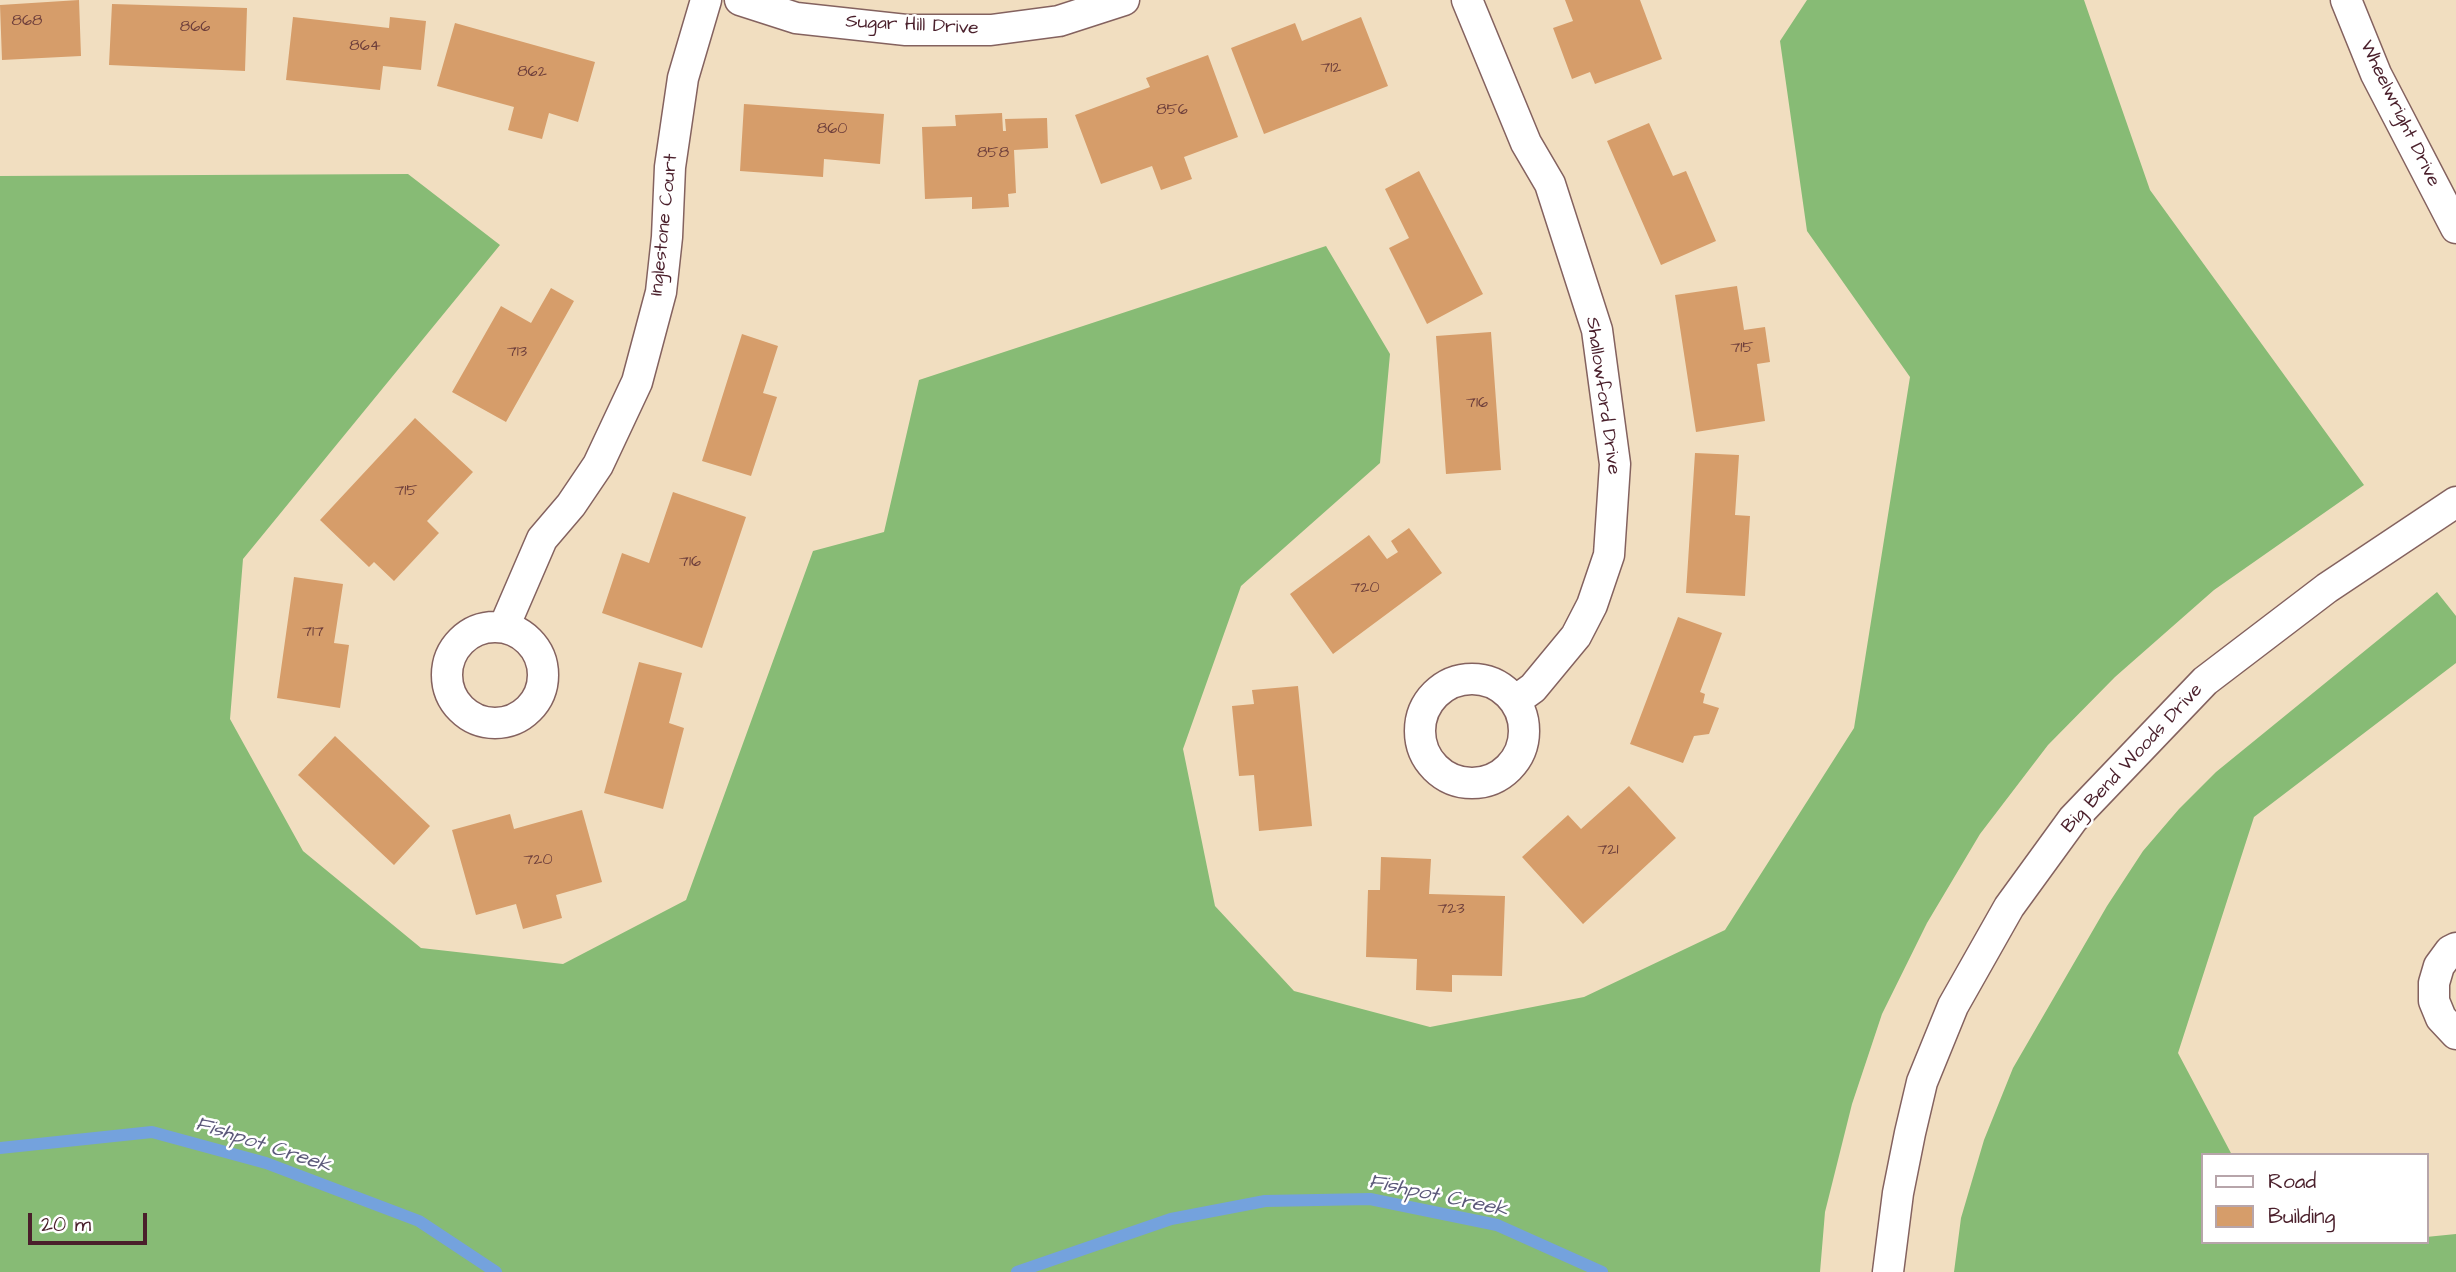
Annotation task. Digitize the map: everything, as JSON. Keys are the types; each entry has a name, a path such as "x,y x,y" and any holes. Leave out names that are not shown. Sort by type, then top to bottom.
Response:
{"street":[{"name":"Inglestone Court","path":"504,627 542,539 571,505 598,465 637,382 661,292 670,167 682,78 706,0"},
{"name":"Sugar Hill Drive","path":"740,0 796,18 906,30 991,30 1059,21 1124,0"},
{"name":"Shallowford Drive","path":"1467,0 1526,144 1550,184 1598,330 1615,464 1609,555 1592,605 1576,636 1533,688 1515,701"},
{"name":"Wheelwright Drive","path":"2346,0 2376,74 2456,228"},
{"name":"Big Bend Woods Drive","path":"1888,1272 1898,1193 1922,1082 1948,1018 2009,907 2073,819 2205,681 2327,588 2456,502"},
{"path":"2456,948 2439,966 2434,983 2434,1001 2441,1018 2456,1034"}],"green space":[{"path":"1807,0 2084,0 2150,190 2364,485 2214,590 2115,677 2048,745 1980,834 1927,923 1882,1014 1852,1104 1825,1212 1820,1272 0,1272 0,176 408,174 500,245 243,559 230,719 303,851 421,948 563,964 686,900 813,551 884,532 919,380 1326,246 1390,354 1380,463 1241,586 1183,749 1215,906 1294,991 1430,1027 1584,997 1725,930 1854,728 1910,377 1807,231 1780,41"},
{"path":"2437,592 2456,616 2456,663 2254,817 2178,1053 2231,1153 2200,1153 2200,1244 2428,1244 2428,1237 2456,1234 2456,1272 1954,1272 1961,1218 1984,1140 2013,1068 2107,906 2143,851 2216,772"}],"building":[{"path":"79,0 81,56 2,60 0,5"},
{"path":"1565,0 1640,0 1662,59 1595,84 1590,72 1572,79 1553,28 1573,21"},
{"path":"112,4 247,8 245,71 109,65"},
{"path":"293,17 389,28 390,17 426,21 421,70 383,66 380,90 286,80"},
{"path":"1361,17 1388,86 1264,134 1231,48 1295,23 1302,41"},
{"path":"455,23 595,62 578,122 549,113 542,139 508,130 514,107 437,86"},
{"path":"1208,55 1238,137 1184,157 1192,179 1161,190 1152,166 1101,184 1075,115 1150,87 1146,78"},
{"path":"744,104 884,114 880,164 824,159 823,177 740,171"},
{"path":"1002,113 1003,131 1006,131 1005,119 1047,118 1048,148 1014,150 1016,193 1008,194 1009,207 972,209 972,197 925,199 922,127 956,126 955,115"},
{"path":"1649,123 1673,176 1686,171 1716,241 1661,265 1607,141"},
{"path":"1419,171 1483,294 1427,324 1389,248 1409,238 1385,189"},
{"path":"1737,286 1744,330 1765,327 1770,362 1757,364 1765,421 1696,432 1675,295"},
{"path":"551,288 574,301 506,422 452,392 501,306 531,323"},
{"path":"1491,332 1501,470 1446,474 1436,336"},
{"path":"742,334 778,346 763,393 777,397 751,476 702,461"},
{"path":"415,418 473,472 427,521 439,533 394,581 374,562 369,567 320,520"},
{"path":"1695,453 1739,455 1735,515 1750,516 1745,596 1686,593"},
{"path":"673,492 746,517 702,648 602,613 622,553 649,563"},
{"path":"1409,528 1442,573 1333,654 1290,594 1369,535 1387,559 1398,552 1391,541"},
{"path":"294,577 343,584 334,643 349,645 340,708 277,698"},
{"path":"1678,617 1722,633 1700,692 1705,694 1703,703 1719,708 1709,734 1694,736 1683,763 1630,744"},
{"path":"639,662 682,673 669,723 684,728 663,809 604,793"},
{"path":"1298,686 1312,826 1259,831 1254,775 1239,776 1232,706 1254,704 1252,690"},
{"path":"335,736 430,826 394,865 298,775"},
{"path":"1629,786 1676,838 1583,924 1522,857 1568,815 1581,829"},
{"path":"582,810 602,882 556,895 562,918 523,929 516,904 476,915 452,830 510,814 514,829"},
{"path":"1381,857 1431,859 1429,894 1505,896 1502,976 1452,975 1452,992 1416,990 1417,959 1366,957 1368,890 1380,890"}],"waterway":[{"name":"Fishpot Creek","path":"0,1148 152,1132 266,1163 419,1221 496,1272"},
{"name":"Fishpot Creek","path":"1017,1272 1171,1219 1265,1201 1370,1199 1497,1225 1602,1272"}]}
